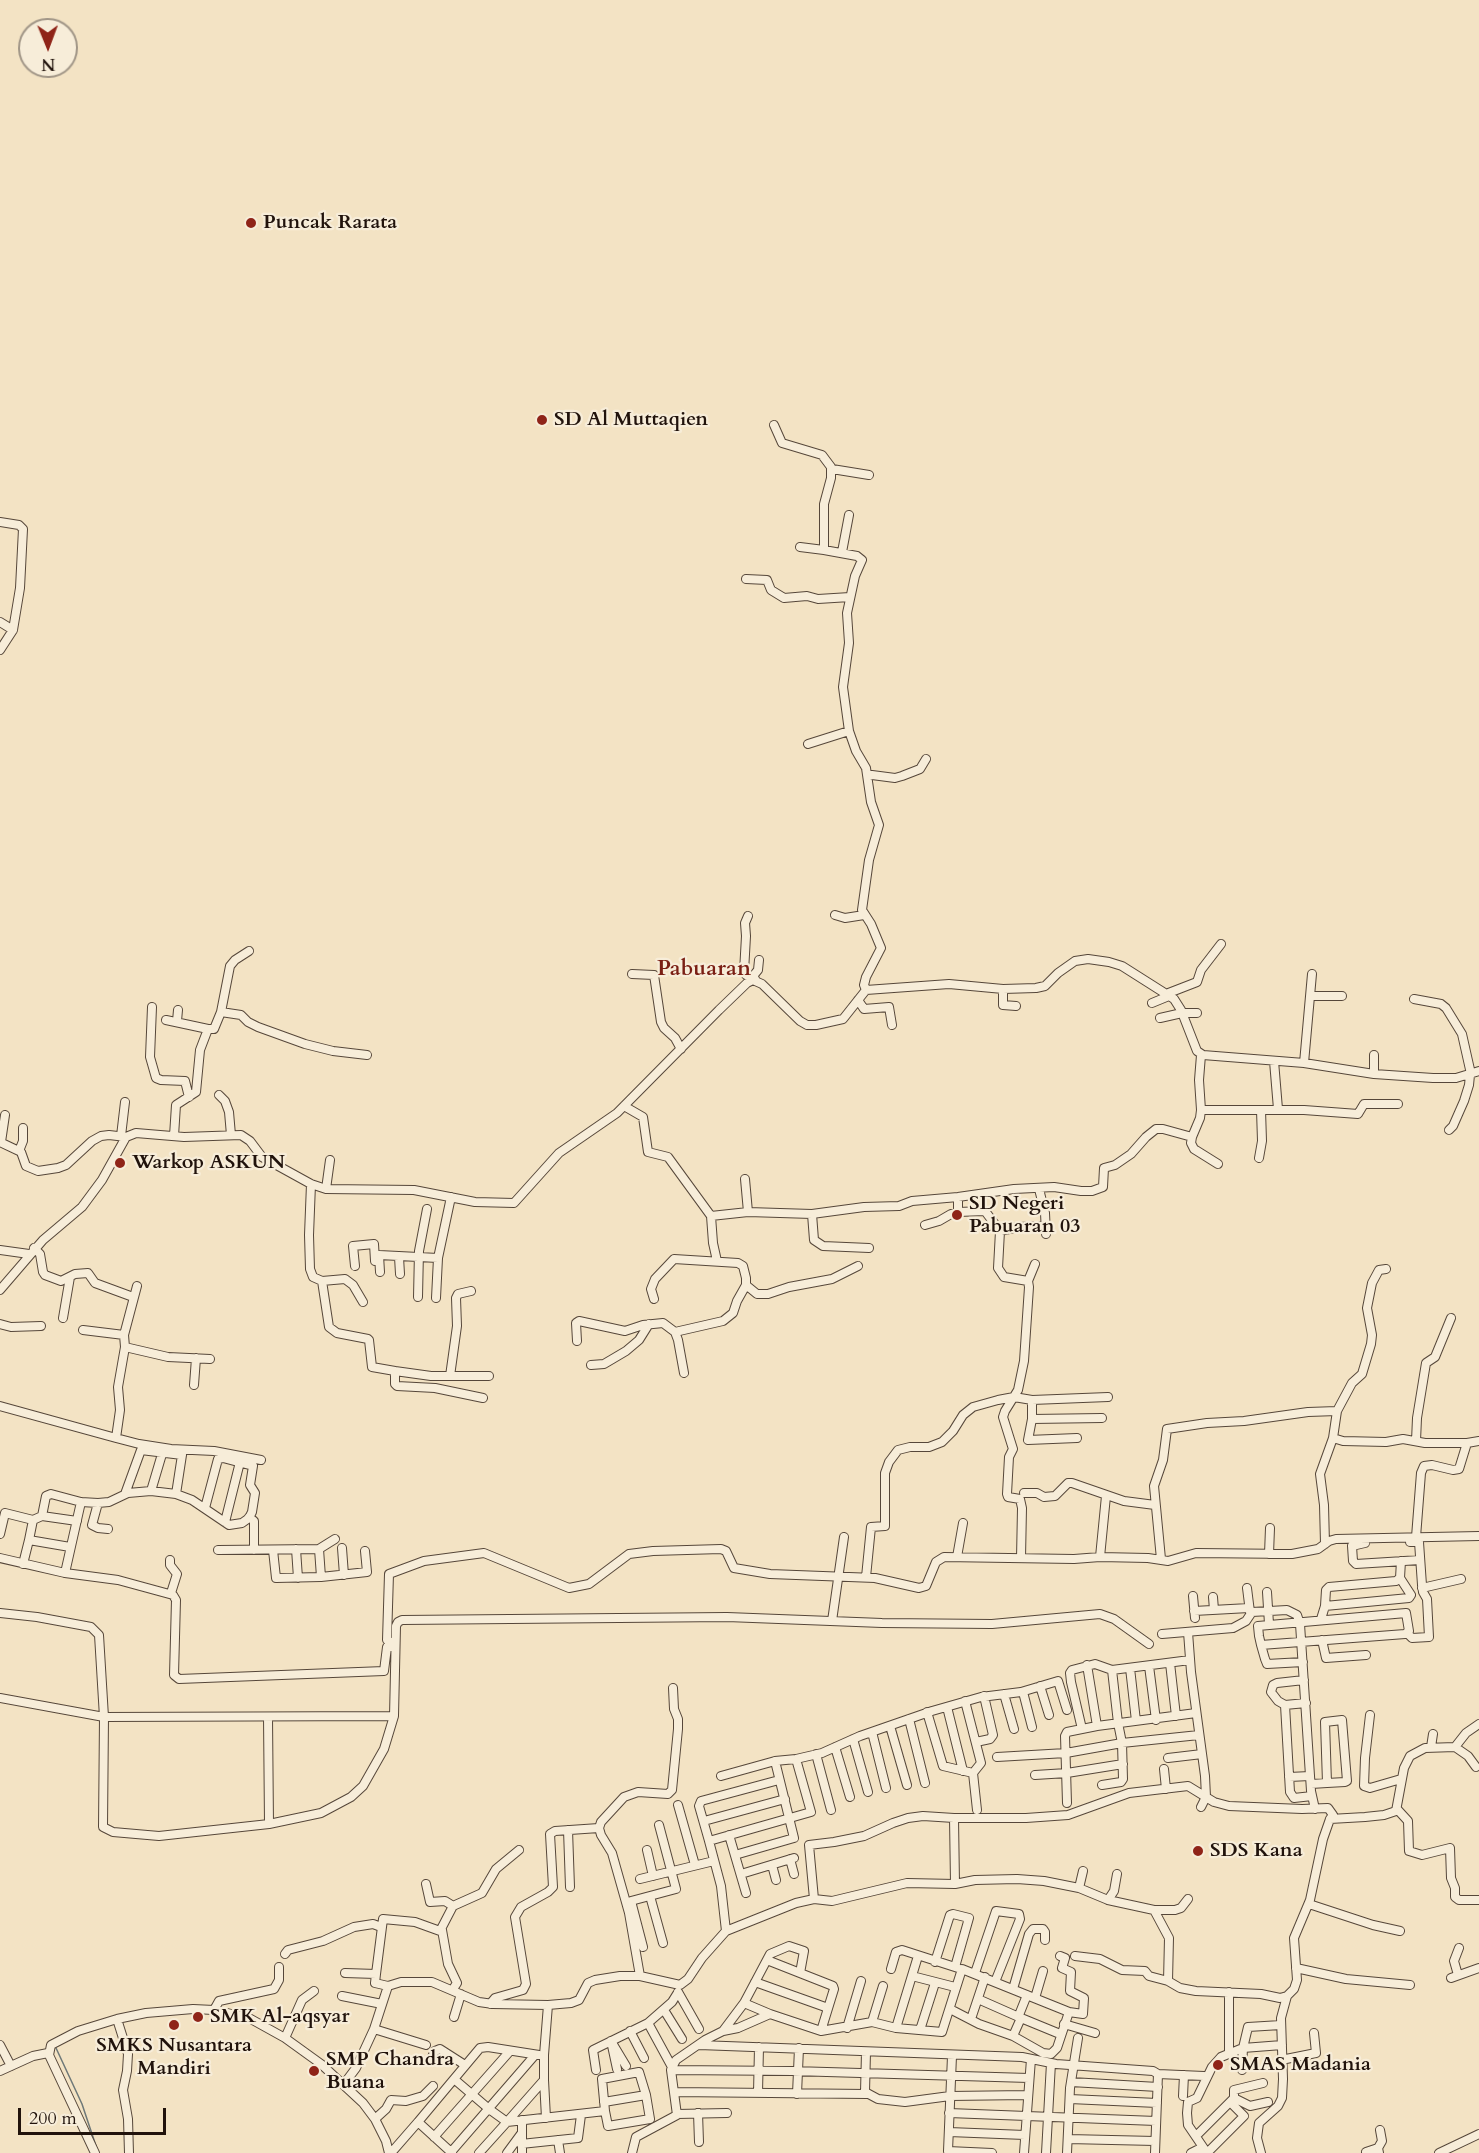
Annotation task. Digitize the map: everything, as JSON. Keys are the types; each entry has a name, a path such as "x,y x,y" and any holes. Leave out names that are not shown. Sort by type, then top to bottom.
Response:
{"street":[{"path":"774,425 782,443 822,454 832,469 824,504 824,550"},
{"path":"832,469 870,475"},
{"path":"842,552 849,515"},
{"path":"0,522 19,525 22,529 20,588 12,630 0,650"},
{"path":"800,547 842,552 859,556 862,560 850,597 846,621 849,643 843,683 849,731 868,776 871,802 879,825 869,860 862,896 862,910 881,948 866,977 864,985 866,990"},
{"path":"746,579 767,580 771,590 784,598 850,597"},
{"path":"0,622 12,630"},
{"path":"808,744 849,731"},
{"path":"868,776 895,778 902,776 920,769 926,759"},
{"path":"835,915 845,918 864,915"},
{"path":"748,916 745,923 744,972 768,989 800,1021 807,1025 840,1021 847,1016 866,990 949,984 1003,989 1043,987 1071,963 1088,959 1117,964 1176,1002 1197,1051 1201,1055 1304,1063 1374,1074 1445,1078 1473,1073"},
{"path":"1152,1003 1197,982 1201,970 1220,946"},
{"path":"166,1020 214,1029 221,1012 230,966 249,951"},
{"path":"5,1115 0,1142 20,1151 30,1169 45,1170 66,1165 100,1136 144,1132 174,1134 231,1131 245,1136 262,1157 312,1184 326,1187 408,1189 475,1202 514,1203 559,1153 610,1119 750,982 758,970 759,960"},
{"path":"632,974 654,975 661,1022 681,1049"},
{"path":"1304,1063 1312,974"},
{"path":"1003,989 1003,1005 1016,1006"},
{"path":"1310,996 1342,996"},
{"path":"1414,999 1441,1004 1446,1008 1462,1035 1473,1073 1464,1101 1449,1130"},
{"path":"858,1000 864,1009 889,1007 892,1025"},
{"path":"152,1007 150,1057 156,1078 185,1081 189,1097"},
{"path":"177,1021 178,1010"},
{"path":"221,1012 241,1015 258,1027 305,1044 333,1051 367,1055"},
{"path":"1160,1018 1197,1012"},
{"path":"174,1134 176,1105 196,1092 199,1053 208,1029"},
{"path":"1201,1055 1199,1080 1201,1110 1191,1143 1194,1149 1218,1164"},
{"path":"1374,1055 1374,1074"},
{"path":"1274,1061 1278,1110"},
{"path":"219,1095 227,1105 231,1131"},
{"path":"0,1295 0,1289 32,1251 82,1207 102,1180 122,1134 125,1102"},
{"path":"1201,1110 1278,1110 1358,1114 1364,1104 1398,1104"},
{"path":"624,1106 643,1117 648,1152 669,1157 711,1216 717,1261"},
{"path":"1259,1158 1262,1141 1261,1110"},
{"path":"20,1151 23,1128"},
{"path":"711,1216 748,1212 812,1214 864,1207 898,1206 912,1201 1001,1190 1054,1187 1084,1192 1100,1189 1103,1186 1104,1169 1131,1154 1156,1129 1192,1137"},
{"path":"326,1187 330,1160"},
{"path":"745,1179 748,1212"},
{"path":"312,1184 309,1235 310,1269 313,1277 322,1281 345,1279 353,1285 363,1302"},
{"path":"1000,1231 1018,1227 1046,1230 1040,1189"},
{"path":"436,1298 438,1258 451,1197"},
{"path":"958,1197 958,1212"},
{"path":"418,1297 419,1258 427,1209"},
{"path":"925,1225 958,1212 985,1210 1000,1231 998,1268 1000,1273 1009,1279 1028,1281"},
{"path":"812,1214 814,1240 823,1245 869,1248"},
{"path":"355,1266 353,1246 374,1244 380,1272"},
{"path":"0,1250 32,1251 40,1254 45,1275 61,1281 75,1274 88,1274 95,1283 133,1297"},
{"path":"399,1257 400,1274"},
{"path":"376,1258 438,1258"},
{"path":"654,1299 651,1289 655,1279 674,1259 741,1264 746,1285 733,1313 723,1321 675,1332"},
{"path":"1020,1558 1022,1508 1020,1499 1008,1497 1007,1494 1009,1456 1013,1449 1003,1417 1018,1390 1024,1361 1028,1281 1035,1264"},
{"path":"746,1285 757,1294 768,1294 789,1287 831,1279 858,1266"},
{"path":"1325,1544 1320,1474 1332,1438 1336,1411 1343,1396 1362,1374 1364,1368 1372,1335 1367,1308 1372,1284 1379,1270 1386,1269"},
{"path":"63,1318 70,1277"},
{"path":"322,1281 329,1327 337,1333 368,1339 372,1367 426,1376 489,1376"},
{"path":"116,1438 120,1410 118,1387 125,1347 124,1335 137,1286"},
{"path":"450,1376 456,1326 456,1298 458,1294 471,1292"},
{"path":"1416,1441 1417,1418 1426,1363 1435,1357 1451,1318"},
{"path":"577,1341 577,1321 625,1331 650,1324 666,1324 675,1332 678,1340 684,1373"},
{"path":"0,1324 11,1327 41,1326"},
{"path":"591,1365 603,1364 626,1351 639,1340 650,1324"},
{"path":"83,1330 124,1335"},
{"path":"125,1347 168,1357 210,1359"},
{"path":"194,1385 196,1358"},
{"path":"395,1371 397,1386 435,1388 483,1398"},
{"path":"866,1577 871,1527 885,1526 885,1473 889,1462 898,1450 910,1447 929,1447 942,1442 953,1431 963,1415 973,1407 1014,1397 1032,1400 1108,1397"},
{"path":"1032,1400 1032,1419 1028,1440 1077,1438"},
{"path":"0,1406 140,1444 171,1449 214,1451 261,1460"},
{"path":"1161,1559 1154,1486 1163,1460 1167,1429 1308,1412 1336,1411"},
{"path":"1032,1419 1102,1418"},
{"path":"1332,1438 1343,1441 1386,1442 1403,1439 1425,1443 1479,1441"},
{"path":"1416,1537 1421,1473 1424,1466 1460,1469 1467,1443"},
{"path":"124,1494 139,1451 182,1455 176,1494"},
{"path":"151,1491 162,1454"},
{"path":"42,1516 48,1495 98,1503 109,1502 124,1494 151,1491 176,1494 205,1508 225,1522 238,1524 249,1517 255,1494 250,1485 254,1469 252,1465 223,1458 218,1460 205,1508"},
{"path":"225,1522 240,1462"},
{"path":"1024,1493 1037,1493 1044,1497 1055,1496 1070,1483 1124,1501 1155,1505"},
{"path":"1100,1557 1106,1496"},
{"path":"65,1573 81,1502"},
{"path":"98,1503 92,1525 108,1529"},
{"path":"0,1534 5,1513 33,1520 42,1516 77,1521"},
{"path":"249,1517 254,1521 254,1550"},
{"path":"23,1564 33,1520"},
{"path":"957,1557 963,1523"},
{"path":"1269,1554 1270,1528"},
{"path":"832,1621 844,1536"},
{"path":"395,1645 387,1640 389,1574 424,1562 484,1553 568,1588 589,1584 629,1554 721,1549 726,1551 734,1568 770,1574 866,1577 922,1588 928,1584 936,1562 944,1557 1100,1557 1170,1560 1196,1553 1292,1554 1318,1549 1336,1539 1479,1536"},
{"path":"218,1550 319,1549 335,1539"},
{"path":"29,1540 70,1547"},
{"path":"1303,1662 1268,1665 1257,1627 1401,1612 1406,1613 1407,1633 1412,1638 1429,1637 1427,1599 1422,1588 1420,1560 1418,1542 1352,1546 1353,1561 1356,1564 1420,1560"},
{"path":"342,1548 344,1575"},
{"path":"296,1549 298,1578"},
{"path":"319,1549 321,1577"},
{"path":"273,1550 276,1578 321,1577 367,1572 365,1551"},
{"path":"0,1558 65,1573 118,1580 171,1593 176,1600 174,1675 179,1679 395,1669"},
{"path":"171,1560 170,1565 177,1574 171,1593"},
{"path":"1325,1606 1409,1598 1411,1595 1400,1578 1401,1561"},
{"path":"1321,1619 1326,1590 1329,1587 1384,1583 1400,1578"},
{"path":"1422,1588 1461,1579"},
{"path":"1162,1634 1233,1629 1246,1621 1249,1610 1247,1588"},
{"path":"1267,1592 1269,1624"},
{"path":"1193,1596 1194,1614 1214,1610 1287,1610 1297,1615 1303,1662 1310,1780 1315,1809"},
{"path":"1213,1598 1214,1610"},
{"path":"0,1613 91,1627 99,1635 104,1717 103,1827 113,1832 159,1836 269,1824 321,1813 351,1797 363,1786 378,1761 394,1716 396,1626 402,1620 727,1617 992,1624 1100,1614 1114,1619 1149,1644"},
{"path":"1188,1632 1206,1797 1201,1807"},
{"path":"1261,1645 1407,1633"},
{"path":"1322,1640 1326,1658 1366,1655"},
{"path":"384,1671 387,1647 395,1645"},
{"path":"1082,1729 1070,1673 1072,1670 1095,1664 1112,1670 1190,1660"},
{"path":"1170,1663 1176,1716"},
{"path":"1087,1665 1097,1726"},
{"path":"1149,1666 1155,1720"},
{"path":"1130,1668 1137,1721"},
{"path":"1102,1785 1122,1781 1122,1743 1112,1670"},
{"path":"1304,1680 1273,1685 1271,1692 1285,1705 1305,1703"},
{"path":"721,1776 775,1761 816,1754 927,1712 965,1701 984,1696 1023,1692 1058,1681 1067,1710"},
{"path":"1040,1686 1049,1715"},
{"path":"640,1976 628,1912 612,1853 599,1828 601,1822 629,1794 638,1792 668,1794 672,1790 678,1729 673,1688"},
{"path":"1023,1692 1032,1727"},
{"path":"1004,1694 1014,1729"},
{"path":"976,1742 990,1739 993,1735 984,1696"},
{"path":"0,1698 104,1717 394,1716"},
{"path":"965,1701 981,1763 973,1773 977,1810"},
{"path":"1285,1705 1292,1797 1312,1796"},
{"path":"946,1707 963,1771"},
{"path":"927,1712 943,1766 973,1773"},
{"path":"1067,1803 1066,1733 1097,1726 1196,1713"},
{"path":"1370,1715 1364,1786 1370,1788 1401,1779"},
{"path":"268,1717 269,1824"},
{"path":"909,1719 925,1783"},
{"path":"1289,1777 1327,1783 1347,1781 1342,1720 1325,1722 1327,1783"},
{"path":"1455,1747 1466,1733 1479,1724"},
{"path":"890,1726 907,1785"},
{"path":"872,1732 886,1788"},
{"path":"1431,1747 1433,1734"},
{"path":"997,1757 1066,1753 1122,1743 1199,1735"},
{"path":"853,1739 868,1792"},
{"path":"1330,1819 1392,1813 1397,1809 1405,1763 1420,1749 1455,1747 1468,1756 1476,1767"},
{"path":"835,1748 850,1797"},
{"path":"816,1754 831,1810"},
{"path":"1168,1758 1202,1754"},
{"path":"709,1841 811,1812 796,1759"},
{"path":"735,1855 793,1839 791,1818 775,1761"},
{"path":"1035,1775 1067,1773 1123,1764"},
{"path":"1164,1769 1166,1789"},
{"path":"726,1931 721,1886 699,1806 701,1801 779,1780"},
{"path":"814,1899 809,1845 864,1836 893,1822 908,1818 923,1816 1026,1818 1068,1815 1123,1795 1191,1787 1214,1802 1229,1806 1315,1809 1324,1807 1331,1810 1333,1815 1323,1839 1309,1904 1294,1938 1296,1986 1287,1996 1281,2025 1283,2088 1280,2103 1259,2123 1257,2128 1261,2153"},
{"path":"704,1821 785,1799"},
{"path":"678,1805 695,1865"},
{"path":"1397,1809 1408,1821 1408,1851 1422,1855 1450,1848 1451,1878 1455,1888 1455,1897 1459,1900 1479,1900"},
{"path":"954,1818 956,1884"},
{"path":"644,1947 631,1901 676,1889 659,1825"},
{"path":"490,2004 495,1998 523,1990 526,1984 515,1917 521,1907 552,1889 554,1884 550,1834 555,1831 599,1828"},
{"path":"568,1830 570,1887"},
{"path":"729,1835 746,1893"},
{"path":"453,1989 457,1983 448,1964 442,1930 453,1906 482,1893 496,1869 519,1850"},
{"path":"646,1850 653,1875"},
{"path":"741,1874 792,1858 794,1874"},
{"path":"640,1879 714,1861"},
{"path":"772,1864 776,1880"},
{"path":"1079,1888 1083,1871"},
{"path":"1108,1900 1114,1891 1117,1874"},
{"path":"596,2070 593,2050 648,2023 664,2010 677,1994 680,1985 688,1979 702,1958 726,1931 788,1906 814,1899 832,1901 907,1883 956,1884 975,1880 1017,1879 1044,1881 1079,1888 1108,1900 1154,1910 1175,1910 1181,1908 1188,1899"},
{"path":"426,1884 430,1902 445,1901 453,1906"},
{"path":"650,1896 663,1943"},
{"path":"1309,1904 1400,1931"},
{"path":"1154,1910 1169,1938 1168,1981"},
{"path":"975,1973 996,1911 1020,1914 995,1982"},
{"path":"744,2003 821,2031 872,2022 896,2028 942,2032 956,1987 969,1918 950,1915 935,1962"},
{"path":"442,1930 437,1931 424,1924 385,1919 382,1921 375,1983 387,1986 401,1982 432,1982 479,2002 548,2005 576,2002 585,1985 595,1980 620,1976 640,1976 680,1985"},
{"path":"285,1954 288,1950 323,1941 354,1927 373,1924 381,1927"},
{"path":"1013,1989 1029,1934 1033,1929 1042,1929 1045,1932 1044,1940"},
{"path":"723,2031 744,2003 770,1954 786,1947 804,1950 800,1973"},
{"path":"1459,1948 1454,1961 1454,1976 1479,1968"},
{"path":"891,1969 896,1952 902,1950 975,1973 1069,2012 1083,2014 1084,1998 1070,1991 1071,1972 1062,1968 1065,1958 1060,1956"},
{"path":"896,2028 918,1956"},
{"path":"1075,1956 1097,1958 1122,1970 1145,1971 1149,1976 1168,1981 1186,1990 1261,1994 1280,1998 1287,1996"},
{"path":"767,1960 833,1986 821,2031"},
{"path":"214,2010 219,2001 274,1989 279,1980 279,1967"},
{"path":"1296,1968 1346,1979 1410,1985"},
{"path":"1013,2036 1043,1971"},
{"path":"345,1973 376,1974"},
{"path":"912,1976 956,1987"},
{"path":"971,2019 985,1977"},
{"path":"847,2028 861,1981"},
{"path":"755,1982 828,2008"},
{"path":"920,2030 935,1983"},
{"path":"344,2084 354,2072 374,2029 387,1986"},
{"path":"872,2022 883,1986"},
{"path":"285,2038 302,2000 314,1991"},
{"path":"1229,1992 1229,2053"},
{"path":"454,2017 461,1994"},
{"path":"677,1994 699,2030"},
{"path":"342,1996 382,2004"},
{"path":"978,2000 1060,2034"},
{"path":"546,2118 544,2080 539,2055 548,2005"},
{"path":"950,2009 1013,2036 1043,2053 1051,2054 1057,2048 1069,2012"},
{"path":"0,2071 33,2056 48,2053 54,2043 78,2031 117,2019 154,2013 214,2010 249,2018 285,2038 321,2064 363,2103 375,2119 390,2153 480,2048 488,2047 539,2055"},
{"path":"664,2010 681,2039"},
{"path":"671,2069 676,2060 697,2044 723,2031 738,2028 770,2014"},
{"path":"117,2019 128,2054 123,2090 128,2119 129,2153"},
{"path":"632,2153 636,2137 676,2117 677,2114 671,2069 648,2023"},
{"path":"1064,2024 1095,2032"},
{"path":"1242,2070 1243,2048 1248,2027 1281,2025"},
{"path":"374,2029 426,2046"},
{"path":"630,2031 644,2058"},
{"path":"1281,2060 1316,2054 1314,2033"},
{"path":"1067,2153 1071,2082 1078,2038"},
{"path":"611,2041 626,2066"},
{"path":"611,2041 617,2068"},
{"path":"697,2044 1022,2057 1051,2063 1153,2070 1158,2074 1204,2076"},
{"path":"0,2045 11,2066"},
{"path":"1206,2153 1188,2125 1188,2102 1197,2098 1212,2067 1221,2057 1243,2048 1282,2045"},
{"path":"758,2093 759,2047"},
{"path":"797,2094 799,2048"},
{"path":"430,2061 435,2051 440,2049 465,2065"},
{"path":"434,2137 510,2051"},
{"path":"866,2052 865,2092 867,2094"},
{"path":"48,2053 95,2153"},
{"path":"418,2122 452,2152 539,2055"},
{"path":"952,2056 949,2152 992,2153"},
{"path":"1024,2153 1031,2059"},
{"path":"1046,2153 1051,2063"},
{"path":"671,2069 1029,2078"},
{"path":"638,2072 646,2095 650,2118 608,2126 604,2102 602,2079 638,2072"},
{"path":"1155,2153 1158,2074"},
{"path":"1183,2096 1184,2075"},
{"path":"454,2079 507,2122 605,2111"},
{"path":"479,2153 544,2080"},
{"path":"1071,2082 1158,2087"},
{"path":"1196,2136 1232,2100 1234,2090 1263,2083"},
{"path":"375,2119 386,2109 391,2100 406,2101 423,2096 433,2086"},
{"path":"674,2092 867,2094 878,2099 905,2102 950,2096 1027,2096"},
{"path":"604,2102 646,2095"},
{"path":"1070,2099 1157,2103"},
{"path":"1232,2100 1250,2106 1268,2102"},
{"path":"1206,2153 1244,2116 1232,2100"},
{"path":"677,2114 727,2113"},
{"path":"950,2113 1025,2118 1069,2117 1156,2121"},
{"path":"698,2114 699,2142"},
{"path":"522,2120 521,2149 558,2140 579,2138 581,2115"},
{"path":"1366,2152 1378,2150 1382,2141 1380,2130"},
{"path":"949,2132 1025,2135"},
{"path":"507,2153 522,2134"},
{"path":"1439,2153 1479,2134"},
{"path":"1068,2139 1155,2141"},
{"path":"558,2140 560,2153"},
{"path":"1191,2153 1201,2148 1206,2153"}],"waterway":[{"path":"56,2048 82,2104 97,2149"}],"place":[{"name":"Puncak Rarata","path":"251,223"},
{"name":"SD Al Muttaqien","path":"542,420"},
{"name":"Warkop ASKUN","path":"120,1163"},
{"name":"SD Negeri Pabuaran 03","path":"957,1215"},
{"name":"SDS Kana","path":"1198,1851"},
{"name":"SMK Al-aqsyar","path":"198,2017"},
{"name":"SMKS Nusantara Mandiri","path":"174,2025"},
{"name":"SMAS Madania","path":"1218,2065"},
{"name":"SMP Chandra Buana","path":"314,2071"}],"district":[{"name":"Pabuaran","path":"704,970"}]}
